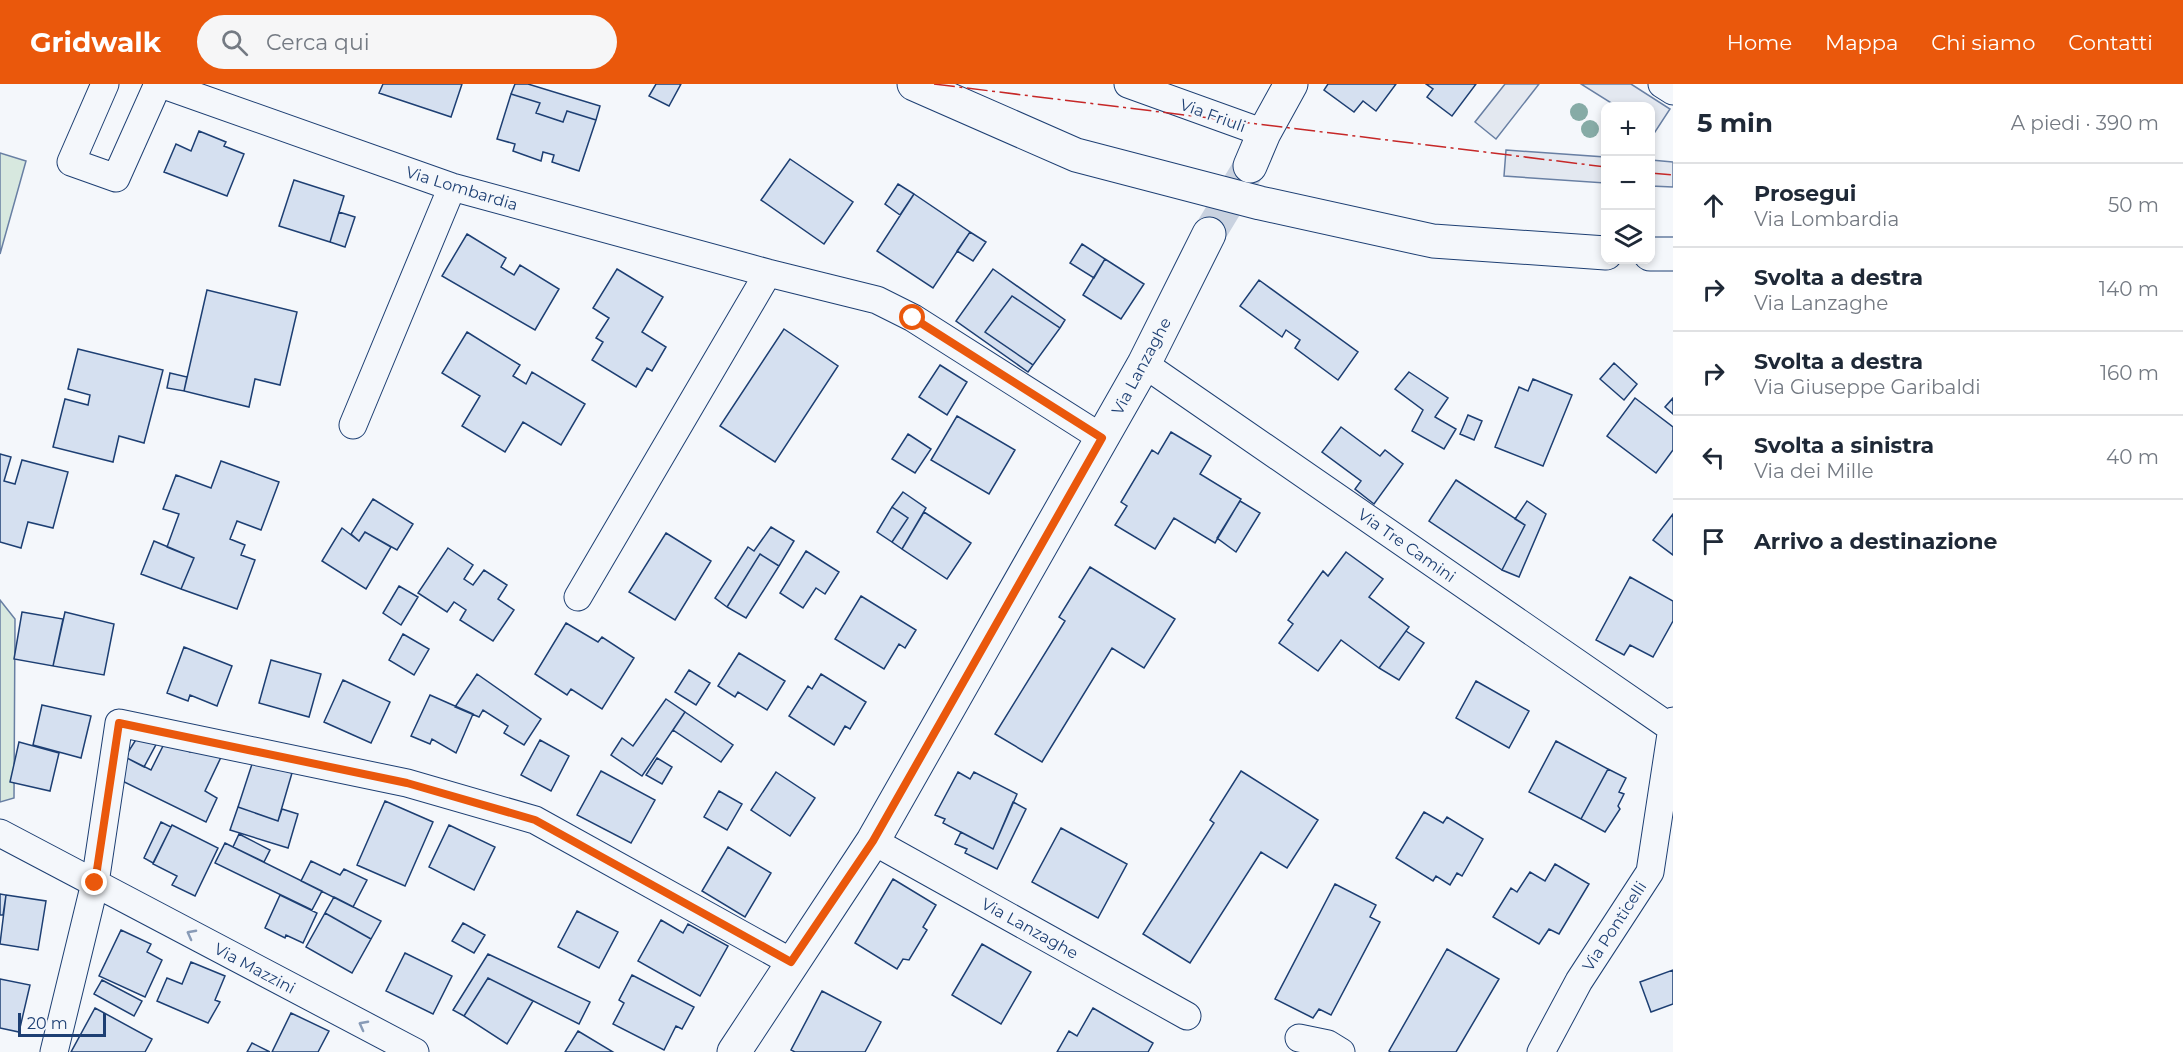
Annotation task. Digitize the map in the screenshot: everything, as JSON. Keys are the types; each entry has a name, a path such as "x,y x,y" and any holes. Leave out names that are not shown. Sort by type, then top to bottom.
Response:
{"main road":[{"path":"914,84 1076,155 1260,203 1433,241 1601,253"},
{"path":"1250,166 1264,133 1291,84"},
{"name":"Via Lanzaghe","path":"734,1052 791,962 873,841 1144,364 1209,234"},
{"path":"1655,254 1673,254"}],"street":[{"path":"105,84 71,162 116,178 159,84"},
{"name":"Via Lombardia","path":"159,84 452,187 768,273 877,300 913,318 1102,438"},
{"name":"Via Friuli","path":"1128,84 1264,133"},
{"path":"1662,84 1673,91"},
{"path":"353,425 452,187"},
{"path":"578,597 768,273"},
{"name":"Via Tre Camini","path":"1144,364 1672,724"},
{"path":"54,1052 95,883 119,723 407,783 535,820 791,962"},
{"name":"Via Ponticelli","path":"1541,1052 1579,981 1650,872 1672,724"},
{"name":"Via Mazzini","path":"0,833 416,1052"},
{"name":"Via Lanzaghe","path":"873,841 1187,1016"},
{"path":"1299,1038 1328,1044 1341,1052"}],"shaded area":[{"path":"1505,84 1539,84 1496,139 1475,122"},
{"path":"1581,84 1631,84 1670,109 1655,132 1655,102 1610,102"},
{"path":"1506,150 1601,157 1601,183 1504,176"},
{"path":"0,153 26,161 0,254"},
{"path":"1655,160 1673,162 1673,187 1655,186"},
{"path":"0,600 15,619 14,798 0,802"}],"building":[{"path":"383,84 462,84 451,117 379,93"},
{"path":"515,84 528,84 600,106 596,120 567,111 563,122 536,113 540,103 511,94"},
{"path":"656,84 681,84 669,106 649,96"},
{"path":"1328,84 1396,84 1376,111 1363,101 1354,112 1324,90"},
{"path":"1426,84 1476,84 1452,116 1427,97 1433,89"},
{"path":"511,94 540,103 536,113 563,122 567,111 596,120 579,171 552,162 554,155 543,152 541,161 513,151 515,144 497,139"},
{"path":"199,131 226,142 224,146 244,154 227,196 164,172 176,144 191,151"},
{"path":"790,159 853,202 824,244 761,200"},
{"path":"294,180 344,196 330,242 279,226"},
{"path":"898,184 914,194 900,215 885,204"},
{"path":"914,194 970,232 933,288 877,251"},
{"path":"339,212 355,217 345,247 330,242"},
{"path":"970,232 986,242 973,261 957,251"},
{"path":"467,234 506,258 501,267 514,275 520,265 559,289 535,330 442,276"},
{"path":"1082,244 1105,259 1094,278 1070,263"},
{"path":"1105,259 1144,284 1121,319 1083,295"},
{"path":"617,269 663,297 642,332 666,347 652,371 647,368 636,387 592,360 603,342 596,338 609,318 593,308"},
{"path":"993,269 1065,320 1060,328 1012,296 985,332 1033,365 1028,372 956,321"},
{"path":"1259,280 1358,352 1338,380 1295,348 1300,340 1286,330 1282,337 1240,306"},
{"path":"207,290 297,312 280,385 255,379 249,407 184,391"},
{"path":"1012,296 1060,328 1033,365 985,332"},
{"path":"784,329 838,366 775,462 720,426"},
{"path":"467,332 520,365 513,376 526,384 532,372 585,404 561,445 523,422 505,452 462,426 480,396 442,373"},
{"path":"78,349 163,370 144,443 119,436 113,462 53,447 65,399 88,405 90,395 68,389"},
{"path":"1614,363 1637,384 1624,400 1600,379"},
{"path":"940,365 967,382 947,415 919,397"},
{"path":"1409,372 1448,398 1435,417 1456,429 1444,449 1412,431 1423,410 1395,389"},
{"path":"170,373 187,377 184,391 167,388"},
{"path":"1533,379 1572,395 1543,466 1495,447 1519,387 1528,391"},
{"path":"1635,398 1673,427 1673,450 1656,473 1607,436"},
{"path":"1673,398 1673,414 1665,407"},
{"path":"1468,415 1482,421 1474,440 1460,434"},
{"path":"957,416 1015,450 989,494 931,460"},
{"path":"1341,427 1380,456 1385,450 1403,464 1374,504 1355,489 1361,481 1322,452"},
{"path":"1171,432 1211,456 1200,474 1241,499 1215,543 1174,518 1155,549 1115,525 1127,506 1121,502 1152,450 1158,454"},
{"path":"908,434 931,449 915,473 892,459"},
{"path":"0,454 11,457 4,481 15,484 22,460 68,472 53,528 28,522 21,548 0,542"},
{"path":"221,461 279,482 261,530 237,521 230,539 245,545 241,555 255,560 237,609 181,589 194,558 167,547 179,514 163,509 176,475 211,488"},
{"path":"1456,480 1525,525 1502,570 1429,521"},
{"path":"903,492 926,508 902,549 892,542 908,518 892,507"},
{"path":"373,499 413,524 397,550 365,532 359,541 351,534"},
{"path":"1240,501 1260,513 1236,552 1217,538"},
{"path":"1527,501 1546,514 1519,577 1502,570 1525,525 1515,519"},
{"path":"892,507 908,518 892,542 877,532"},
{"path":"924,512 971,543 947,579 902,549"},
{"path":"1673,514 1673,555 1653,540"},
{"path":"771,527 794,541 779,566 760,554 727,607 715,598 748,547 754,551"},
{"path":"342,528 359,541 365,532 391,547 366,589 322,561"},
{"path":"666,533 711,561 675,620 629,592"},
{"path":"154,541 194,558 181,589 141,574"},
{"path":"448,548 473,565 464,579 473,585 484,570 507,585 498,599 514,610 493,641 460,620 466,610 454,602 447,612 418,593"},
{"path":"806,551 839,572 825,594 816,588 803,608 780,593"},
{"path":"1346,552 1383,579 1369,597 1409,627 1379,668 1341,640 1318,671 1279,643 1293,624 1288,620 1323,571 1328,576"},
{"path":"760,554 779,566 746,618 727,607"},
{"path":"1090,567 1175,619 1144,668 1112,648 1042,762 995,734 1065,621 1059,617"},
{"path":"1630,577 1673,601 1673,621 1653,657 1630,645 1624,655 1596,640"},
{"path":"399,586 418,597 401,625 383,613"},
{"path":"861,596 916,630 905,648 899,644 884,669 835,639"},
{"path":"22,612 63,619 53,666 14,659"},
{"path":"65,612 114,624 104,675 53,666"},
{"path":"566,623 598,642 602,637 634,658 602,709 571,689 567,695 535,674"},
{"path":"1406,631 1424,643 1399,680 1379,668"},
{"path":"403,634 429,649 414,675 389,660"},
{"path":"184,647 232,666 217,706 190,695 188,701 167,693"},
{"path":"739,653 785,681 767,710 738,692 735,697 718,686"},
{"path":"271,660 321,674 309,717 259,703"},
{"path":"689,670 710,683 696,705 675,692"},
{"path":"477,674 541,719 524,745 504,733 508,726 483,710 479,717 455,707"},
{"path":"821,674 866,702 850,729 845,726 834,745 789,716 808,686 812,689"},
{"path":"343,680 390,702 371,743 324,722"},
{"path":"1476,681 1529,711 1509,748 1456,718"},
{"path":"430,695 473,714 456,753 432,739 430,744 411,736"},
{"path":"666,699 685,712 642,776 611,755 622,738 633,746"},
{"path":"42,705 91,716 81,758 33,745"},
{"path":"685,712 733,745 721,762 673,730"},
{"path":"142,730 159,739 144,767 125,757"},
{"path":"166,740 190,752 194,744 223,753 205,791 217,798 206,822 114,777 125,757 151,770"},
{"path":"540,740 569,756 551,791 521,775"},
{"path":"1556,741 1608,769 1581,819 1529,792"},
{"path":"19,742 59,753 50,791 10,782"},
{"path":"657,758 672,767 662,784 646,775"},
{"path":"253,761 292,773 278,821 238,807"},
{"path":"1608,769 1626,778 1619,792 1624,794 1618,806 1620,809 1605,832 1581,819"},
{"path":"601,771 655,800 631,843 577,815"},
{"path":"1241,771 1318,820 1287,868 1261,852 1190,963 1143,934 1214,823 1210,820"},
{"path":"776,772 815,798 790,836 751,810"},
{"path":"958,772 970,779 974,772 1017,794 993,849 943,823 945,819 935,815"},
{"path":"719,791 742,804 727,830 704,817"},
{"path":"385,801 433,822 405,886 357,865"},
{"path":"1013,802 1026,809 997,869 965,853 967,849 955,844 961,832 993,849"},
{"path":"238,807 278,821 282,809 298,814 288,848 230,830"},
{"path":"1424,812 1443,823 1447,817 1483,839 1462,876 1457,873 1450,885 1436,876 1433,881 1396,858"},
{"path":"161,822 171,827 153,863 144,858"},
{"path":"172,825 218,848 195,896 172,885 177,876 153,864"},
{"path":"449,825 495,847 474,890 429,867"},
{"path":"1061,828 1127,864 1098,918 1032,882"},
{"path":"239,834 270,850 264,862 233,847"},
{"path":"225,843 322,891 312,910 215,863"},
{"path":"728,847 771,873 745,917 702,891"},
{"path":"311,861 340,875 344,869 367,880 353,907 301,881"},
{"path":"1555,864 1589,884 1559,934 1549,929 1539,944 1493,917 1511,888 1517,892 1530,872 1545,881"},
{"path":"893,879 936,905 923,927 927,930 909,960 903,959 897,969 855,943"},
{"path":"1335,884 1376,905 1370,917 1380,922 1331,1015 1319,1009 1313,1018 1275,999"},
{"path":"0,894 6,895 3,915 0,915"},
{"path":"6,895 46,901 38,950 0,944"},
{"path":"280,895 317,913 303,943 286,935 285,938 265,928"},
{"path":"334,897 381,921 371,939 325,913"},
{"path":"577,911 618,932 599,968 558,947"},
{"path":"325,913 371,939 352,973 306,947"},
{"path":"661,920 683,933 688,924 728,946 700,996 638,961"},
{"path":"463,923 485,935 474,953 452,941"},
{"path":"121,930 151,944 147,952 162,960 145,997 99,976"},
{"path":"982,944 1031,972 1001,1024 952,995"},
{"path":"1447,949 1499,979 1456,1052 1389,1051"},
{"path":"405,953 452,976 433,1014 386,991"},
{"path":"488,954 590,1002 579,1024 488,978 464,1016 453,1010"},
{"path":"191,962 225,976 215,1000 220,1002 208,1023 157,1001 167,978 182,984"},
{"path":"1673,970 1673,1004 1651,1012 1640,982"},
{"path":"632,975 694,1007 682,1029 676,1026 664,1050 613,1024 624,1003 619,1000"},
{"path":"488,978 533,1001 507,1044 464,1016"},
{"path":"0,979 30,985 19,1032 0,1028"},
{"path":"102,980 142,1001 134,1016 94,994"},
{"path":"822,991 881,1022 865,1052 795,1052 791,1050"},
{"path":"95,1008 152,1039 145,1052 71,1052"},
{"path":"1093,1008 1153,1043 1148,1052 1057,1052 1069,1031 1077,1036"},
{"path":"291,1013 329,1031 318,1052 272,1052"},
{"path":"578,1031 613,1052 565,1052"},
{"path":"252,1043 270,1052 247,1052"}],"tunnel":[{"path":"1209,234 1250,166"}],"power":[{"path":"934,84 1601,166"},
{"path":"1655,173 1673,175"}],"route":[{"path":"95,883 119,723 407,783 535,820 791,962 873,841 1102,438 913,318"}]}
